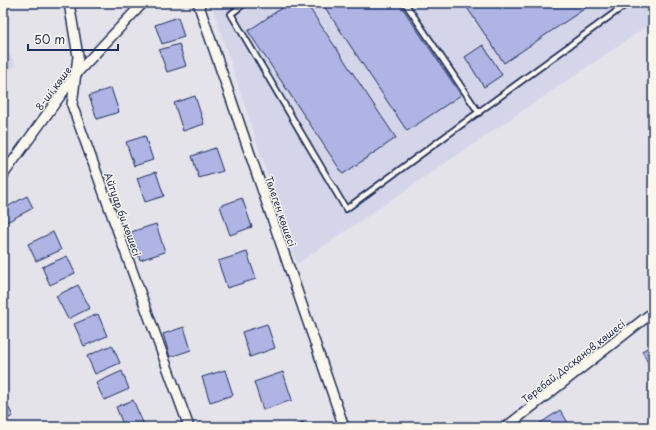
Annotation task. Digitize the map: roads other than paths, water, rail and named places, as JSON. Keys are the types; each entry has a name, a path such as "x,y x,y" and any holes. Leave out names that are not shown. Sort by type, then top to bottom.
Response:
{"street":[{"name":"Айтуар би көшесі","path":"69,3 78,56 72,105 189,427"},
{"name":"8-шi көше","path":"3,175 76,74 143,3"},
{"name":"Төлеген көшесі","path":"198,3 344,427"},
{"name":"Төребай Досқанов көшесі","path":"506,427 653,312"}],"lane":[{"path":"245,3 231,14 346,209 628,3"},
{"path":"405,3 479,113"}]}
